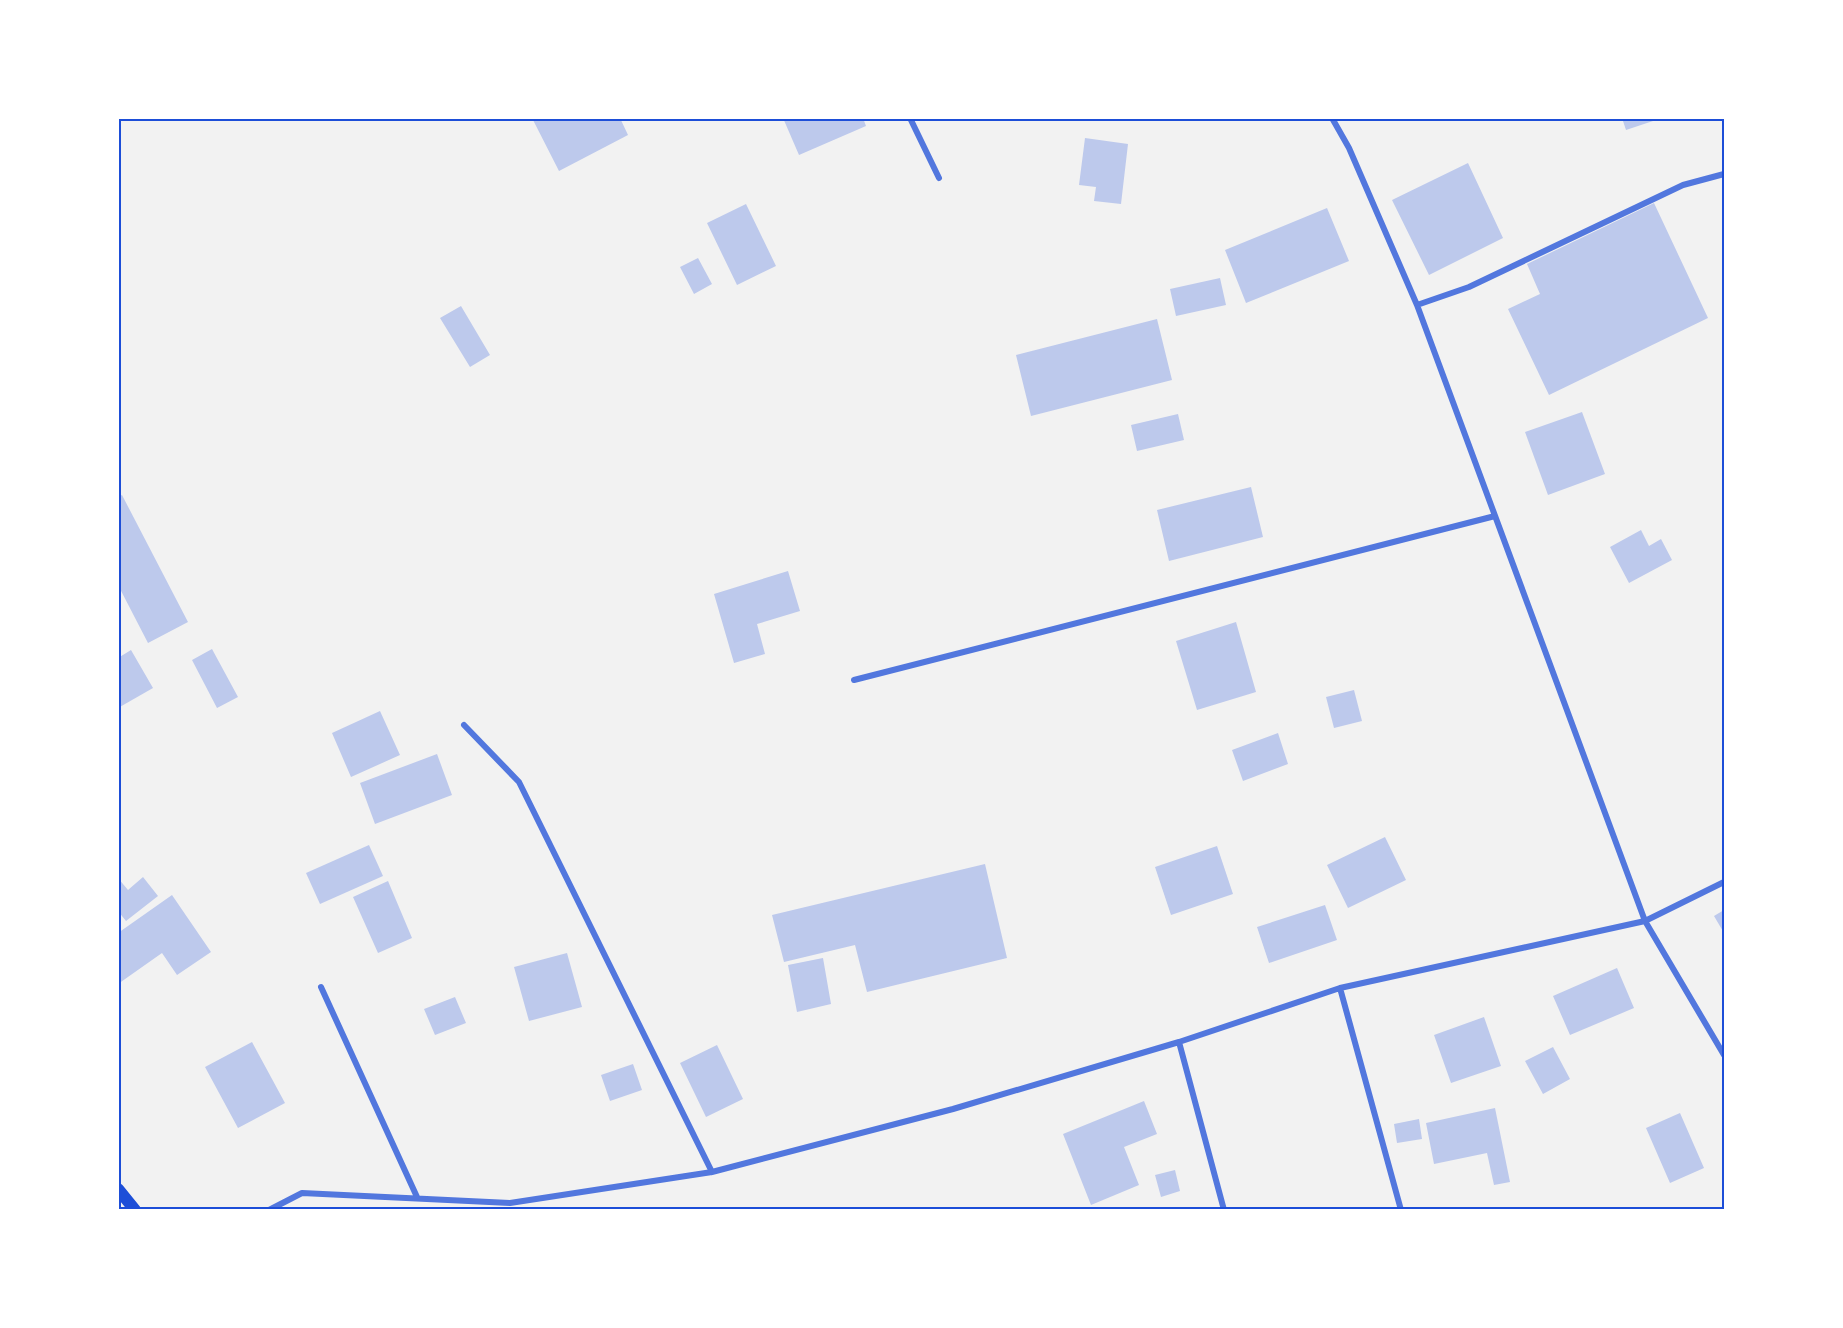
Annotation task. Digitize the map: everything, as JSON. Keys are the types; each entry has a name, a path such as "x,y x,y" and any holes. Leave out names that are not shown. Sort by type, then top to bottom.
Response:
{"main road":[{"path":"118,1188 135,1209"}],"street":[{"path":"910,118 939,178"},
{"path":"1332,118 1349,148 1417,305 1645,921 1725,1054"},
{"path":"1417,305 1469,287 1683,185 1725,174"},
{"path":"854,680 1495,516"},
{"path":"464,725 519,782 712,1172"},
{"path":"269,1209 302,1193 510,1203 712,1172 953,1109 1179,1042 1340,988 1645,921 1725,882"},
{"path":"321,987 417,1197"},
{"path":"1340,988 1401,1209"},
{"path":"1179,1042 1224,1209"}],"building":[{"path":"532,118 620,118 628,135 559,171"},
{"path":"783,118 863,118 866,126 799,155"},
{"path":"1622,118 1659,118 1659,119 1626,130"},
{"path":"1085,138 1128,144 1121,204 1094,201 1096,187 1079,185"},
{"path":"1468,163 1503,238 1429,275 1392,200"},
{"path":"1654,203 1708,318 1549,395 1508,309 1540,294 1527,264"},
{"path":"746,204 776,266 737,285 707,223"},
{"path":"1327,208 1349,261 1246,303 1225,250"},
{"path":"698,258 712,284 694,294 680,267"},
{"path":"1220,278 1226,305 1176,316 1170,289"},
{"path":"461,306 490,355 470,367 440,318"},
{"path":"1157,319 1172,380 1031,416 1016,355"},
{"path":"1582,412 1605,474 1548,495 1525,432"},
{"path":"1178,414 1184,440 1137,451 1131,425"},
{"path":"1251,487 1263,537 1169,561 1157,510"},
{"path":"122,495 188,622 148,643 118,585 118,497"},
{"path":"1641,530 1649,546 1661,539 1672,560 1629,583 1610,547"},
{"path":"788,571 800,611 757,624 765,654 734,663 714,594"},
{"path":"1236,622 1256,692 1197,710 1176,641"},
{"path":"212,649 238,697 217,708 192,660"},
{"path":"131,650 153,688 118,708 118,658"},
{"path":"1354,690 1362,721 1334,728 1326,697"},
{"path":"380,711 400,755 351,777 332,733"},
{"path":"1278,733 1288,764 1243,781 1232,750"},
{"path":"437,754 452,795 375,824 360,783"},
{"path":"1385,837 1406,880 1348,908 1327,865"},
{"path":"369,845 383,876 320,904 306,873"},
{"path":"1217,846 1233,894 1171,915 1155,867"},
{"path":"985,864 1007,958 867,992 855,945 784,962 772,915"},
{"path":"143,877 158,896 126,921 118,911 118,878 128,890"},
{"path":"388,881 412,938 378,953 353,897"},
{"path":"172,895 211,952 177,975 162,953 118,984 118,933"},
{"path":"1325,905 1337,940 1269,963 1257,927"},
{"path":"1724,910 1724,933 1714,916"},
{"path":"567,953 582,1007 529,1021 514,967"},
{"path":"823,958 831,1004 797,1012 788,965"},
{"path":"1617,968 1634,1008 1570,1035 1553,996"},
{"path":"455,997 466,1023 435,1035 424,1009"},
{"path":"1484,1017 1501,1066 1451,1083 1434,1035"},
{"path":"252,1042 285,1103 238,1128 205,1067"},
{"path":"717,1045 743,1099 706,1117 680,1063"},
{"path":"1553,1047 1570,1079 1543,1094 1525,1061"},
{"path":"633,1064 642,1090 610,1101 601,1075"},
{"path":"1144,1101 1157,1134 1124,1147 1139,1185 1091,1205 1063,1134"},
{"path":"1495,1108 1510,1182 1494,1185 1487,1153 1434,1164 1426,1123"},
{"path":"1680,1113 1704,1168 1670,1183 1646,1128"},
{"path":"1419,1119 1422,1139 1397,1143 1394,1124"},
{"path":"1175,1170 1180,1191 1161,1197 1155,1175"}]}
